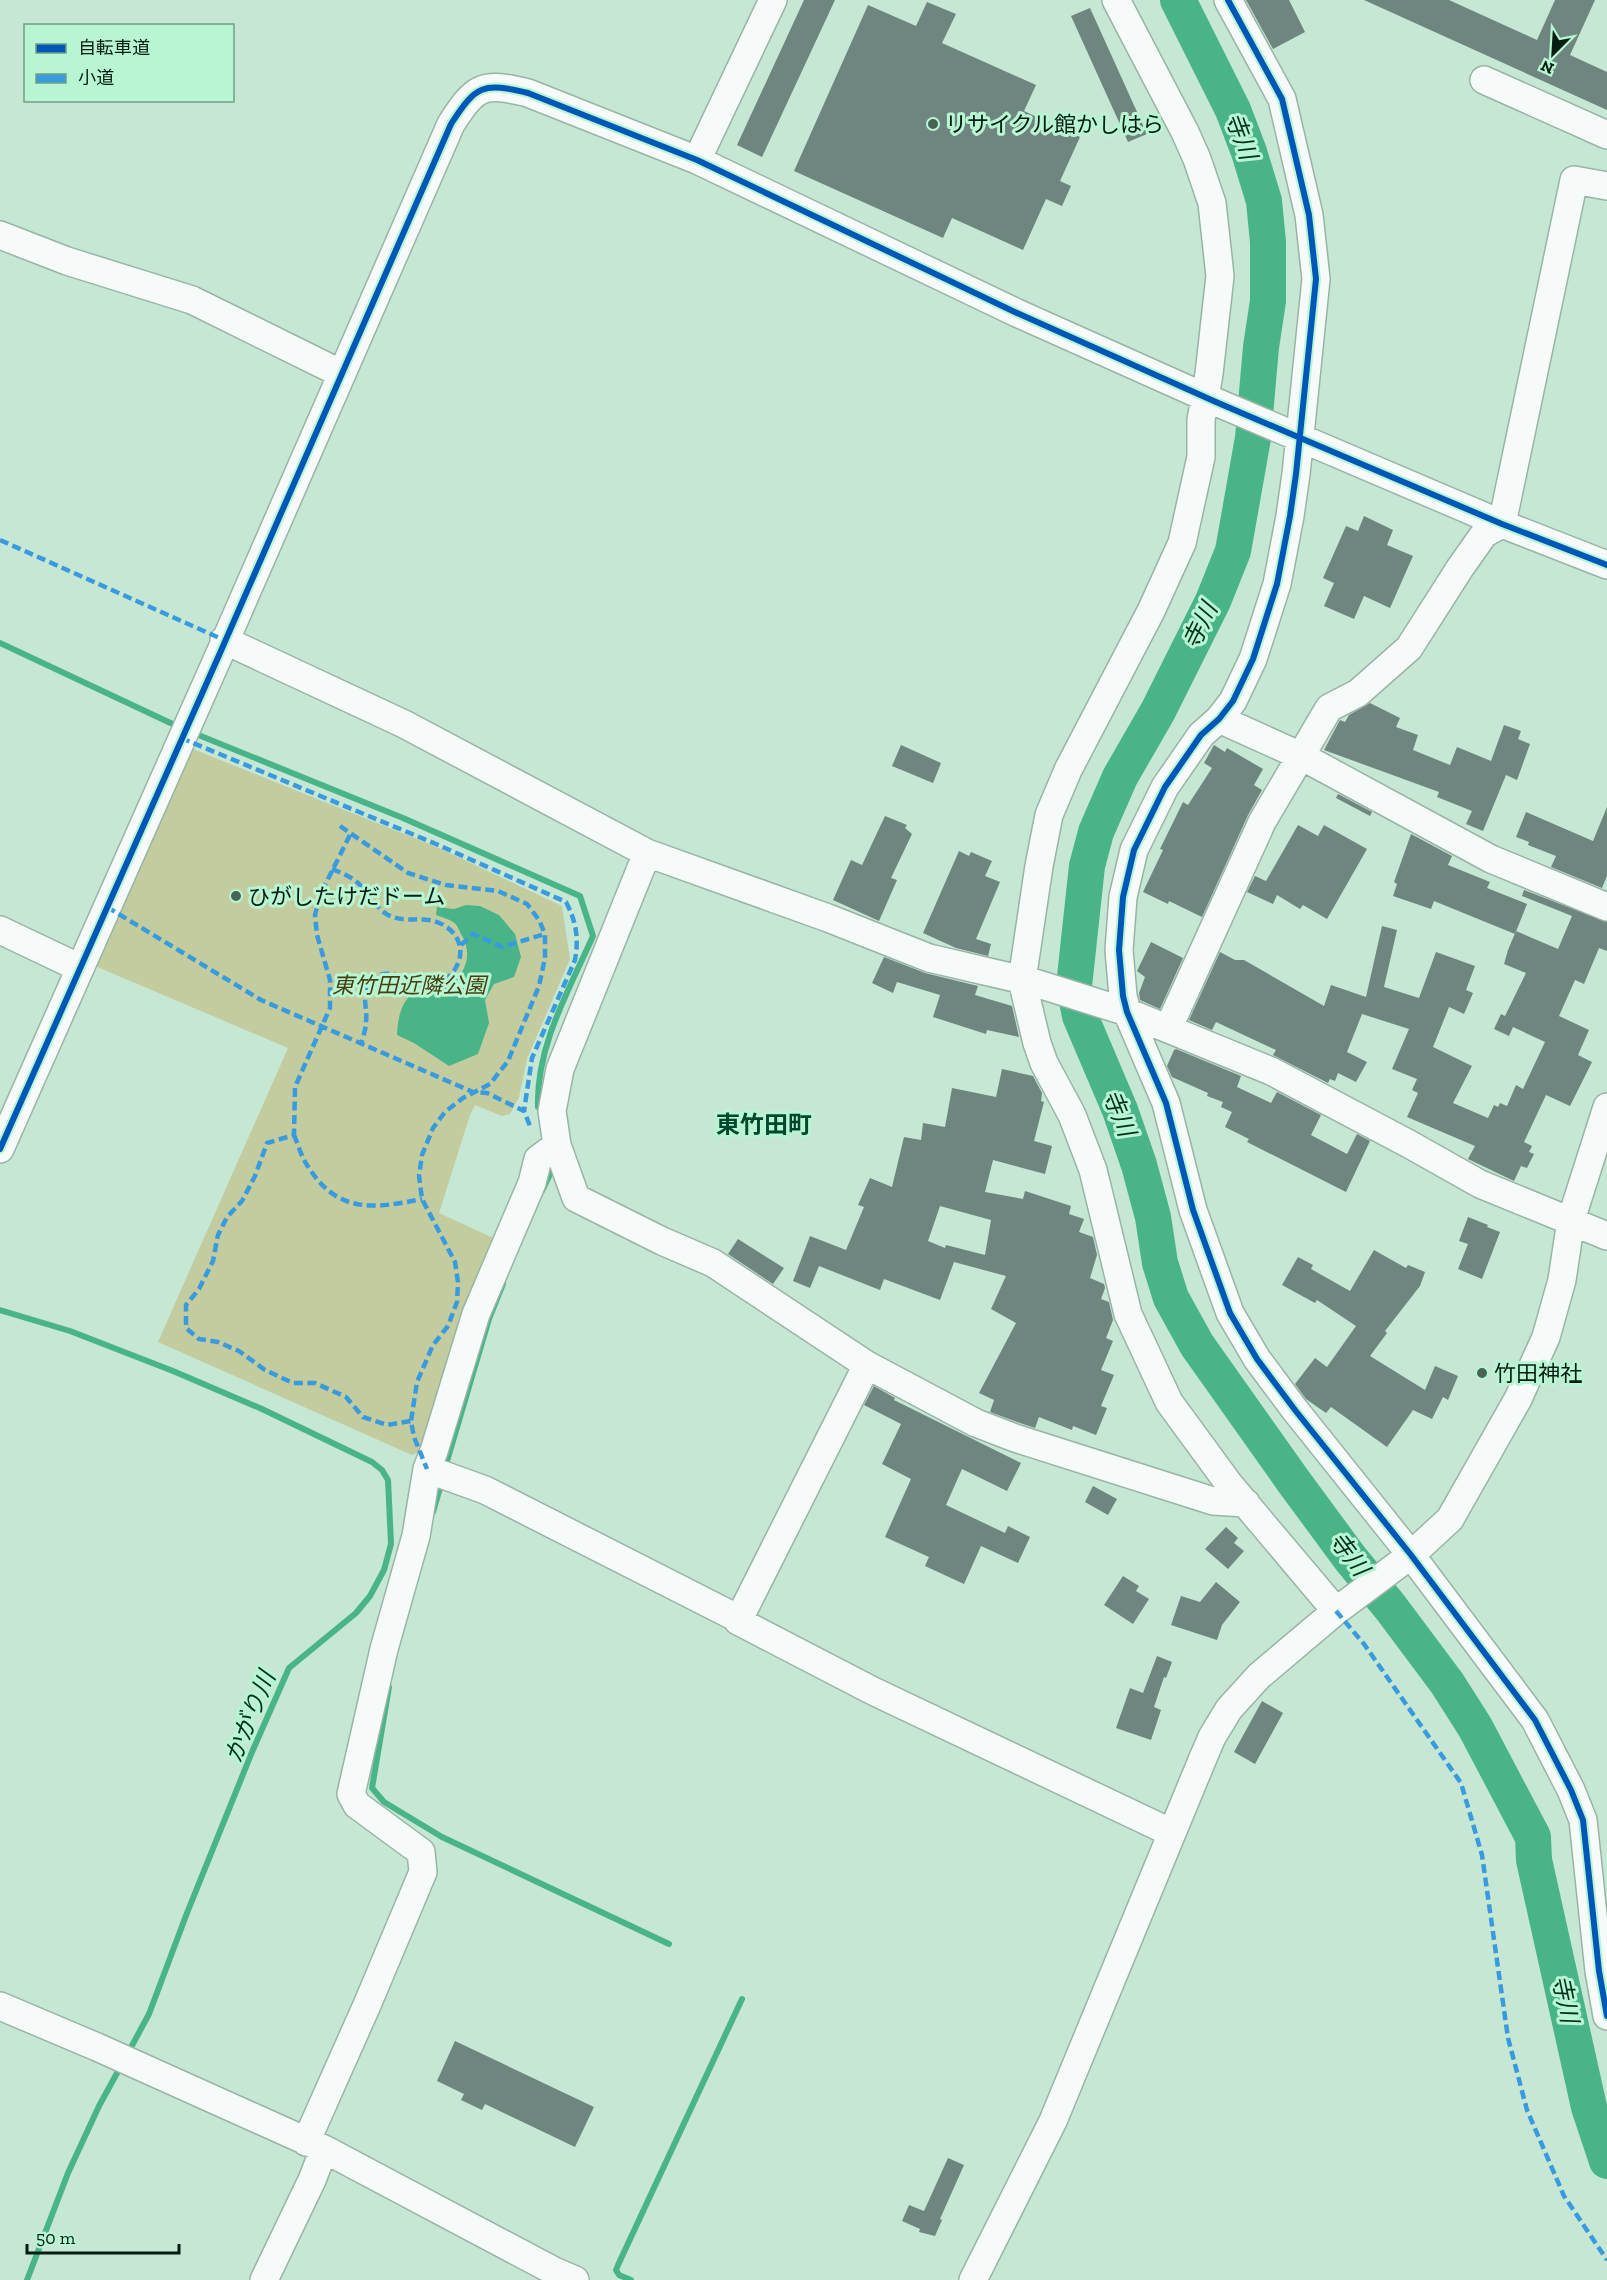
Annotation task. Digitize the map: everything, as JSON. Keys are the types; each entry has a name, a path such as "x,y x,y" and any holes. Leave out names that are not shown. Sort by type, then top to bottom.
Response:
{"street":[{"path":"697,160 773,0"},
{"path":"1116,0 1185,132 1212,204 1220,276 1211,400 1201,420 1201,457 1182,543 1151,612 1068,770 1049,815 1039,866 1027,981 1037,1043 1044,1063 1072,1115 1093,1170 1115,1265 1132,1324 1169,1402 1246,1503 1339,1609"},
{"path":"1228,0 1282,99 1309,215 1316,279 1295,436 1290,516 1277,584 1253,659 1233,701 1202,735 1164,787 1134,850 1123,897 1119,950 1122,1011 1166,1103 1193,1210 1230,1313 1257,1359 1294,1410 1535,1720 1571,1790 1583,1820 1599,1971 1607,2016"},
{"path":"1485,80 1607,135"},
{"path":"0,1149 451,124 466,100 484,88 506,88 528,93 697,160 1017,313 1211,400 1502,524 1607,565"},
{"path":"1168,1029 1262,822 1329,708 1358,693 1409,648 1484,534 1502,524 1574,180 1607,186"},
{"path":"0,235 67,261 192,300 342,374"},
{"path":"224,640 404,724 647,853 828,918 928,958 1027,981 1122,1011 1168,1029 1271,1071 1480,1184 1607,1236"},
{"path":"1219,719 1301,756 1491,859 1607,907"},
{"path":"647,853 560,1069 552,1111 556,1145 576,1198 662,1241 713,1263 867,1365 976,1423 1015,1438 1213,1501 1246,1503"},
{"path":"0,930 80,968"},
{"path":"973,2280 1053,2121 1212,1737 1229,1709 1259,1676 1339,1609 1407,1557 1450,1519 1518,1399 1546,1337 1561,1287 1571,1220 1607,1107"},
{"path":"264,2280 312,2180 315,2146 368,2005 423,1872 421,1852 357,1805 351,1794 384,1648 416,1536 427,1469 476,1314 532,1183 538,1159 556,1145"},
{"path":"739,1619 867,1365"},
{"path":"427,1469 485,1490 739,1619 738,1621 873,1691 1172,1833"},
{"path":"0,2006 97,2047 315,2146 575,2280"}],"green space":[{"name":"東竹田近隣公園","path":"193,749 439,848 562,906 570,959 527,1059 519,1097 510,1114 502,1116 475,1105 439,1213 500,1241 425,1449 412,1455 158,1342 288,1048 95,966"}],"shaded area":[{"path":"466,905 480,906 499,915 515,934 521,957 514,977 494,984 485,1000 489,1023 478,1054 449,1066 414,1043 397,1035 397,1028 403,1005 415,990 427,992 439,990 458,978 464,968 467,958 466,946 458,927 451,921 436,915 437,907 454,909"}],"building":[{"path":"804,0 835,0 762,157 737,145"},
{"path":"1246,0 1289,0 1305,32 1273,49"},
{"path":"1364,0 1449,0 1537,40 1555,0 1595,0 1570,55 1607,72 1607,110"},
{"name":"リサイクル館かしはら","path":"927,2 956,14 942,43 1036,85 1024,111 1080,137 1060,181 1071,186 1062,206 1046,199 1023,250 952,218 943,238 794,171 868,5 916,26"},
{"path":"1090,8 1147,134 1128,142 1071,16"},
{"path":"1364,516 1393,530 1387,545 1413,556 1390,608 1364,596 1354,619 1324,606 1334,583 1323,578 1346,526 1358,531"},
{"path":"1370,703 1400,718 1396,727 1418,735 1413,750 1450,765 1457,747 1491,761 1504,725 1521,731 1518,739 1530,744 1517,780 1506,775 1483,831 1466,824 1472,811 1437,797 1439,792 1324,750 1340,720 1345,722 1349,715"},
{"path":"901,745 941,763 933,783 892,766"},
{"path":"1214,745 1225,752 1227,748 1263,769 1254,785 1262,790 1248,815 1202,917 1169,901 1168,904 1143,892 1163,850 1160,849 1183,802 1188,805 1212,768 1204,763"},
{"path":"1338,794 1372,812 1370,816 1336,798"},
{"path":"1607,807 1607,876 1602,888 1551,867 1556,856 1528,845 1529,842 1516,837 1526,812 1593,841"},
{"path":"885,816 907,825 905,828 912,834 891,878 897,880 879,921 833,900 851,860 862,865"},
{"path":"1298,825 1318,836 1324,825 1367,849 1327,919 1303,905 1300,909 1277,895 1273,904 1247,892 1255,876 1266,881"},
{"path":"1411,834 1452,856 1448,865 1490,882 1487,888 1527,904 1515,934 1434,901 1431,909 1393,896 1397,884 1394,882"},
{"path":"959,851 969,856 971,852 992,861 985,876 1000,882 976,939 991,944 988,956 956,948 923,933"},
{"path":"1524,890 1607,922 1607,951 1599,948 1584,984 1575,980 1559,1016 1589,1030 1578,1055 1592,1062 1570,1106 1546,1095 1524,1142 1532,1146 1529,1152 1534,1154 1527,1168 1521,1166 1514,1181 1468,1159 1475,1146 1407,1117 1418,1093 1412,1090 1417,1079 1392,1069 1409,1029 1362,1014 1347,1052 1367,1062 1356,1082 1338,1073 1335,1081 1330,1079 1328,1083 1273,1055 1276,1050 1216,1022 1212,1030 1189,1020 1220,952 1235,960 1244,960 1324,1006 1331,985 1366,997 1382,926 1397,930 1384,987 1419,998 1436,952 1475,966 1466,990 1473,993 1464,1014 1449,1007 1433,1047 1472,1066 1453,1103 1488,1118 1494,1105 1498,1107 1500,1103 1507,1106 1516,1085 1523,1089 1545,1042 1513,1027 1509,1036 1494,1029 1501,1014 1505,1016 1526,973 1504,964 1508,950 1516,931 1558,949 1572,916 1522,896"},
{"path":"1151,942 1183,958 1160,1009 1140,1000 1139,993 1145,977 1137,971"},
{"path":"884,957 925,973 978,986 975,995 1012,1006 1019,1037 987,1030 986,1034 933,1017 940,995 897,982 893,993 872,983"},
{"path":"1176,1049 1241,1076 1237,1087 1271,1103 1277,1092 1321,1115 1311,1135 1347,1154 1357,1134 1370,1141 1346,1192 1247,1142 1249,1139 1225,1127 1232,1112 1221,1107 1223,1102 1172,1077 1167,1066"},
{"path":"1002,1069 1033,1076 1042,1093 1041,1101 1044,1102 1034,1141 1052,1146 1045,1174 993,1160 985,1192 1023,1199 1025,1191 1071,1206 1069,1214 1084,1219 1079,1232 1093,1237 1097,1255 1090,1278 1104,1284 1101,1299 1109,1302 1113,1320 1106,1338 1113,1341 1101,1370 1114,1375 1101,1406 1107,1408 1096,1435 1073,1426 1072,1430 1039,1417 1035,1428 1020,1423 990,1412 994,1400 979,1393 1016,1323 991,1309 1006,1276 954,1262 940,1300 884,1279 880,1290 819,1266 810,1288 793,1281 810,1236 846,1250 864,1207 858,1205 870,1178 892,1187 904,1137 921,1140 923,1123 945,1127 952,1088 996,1097","holes":["940,1206 991,1220 985,1255 946,1245 945,1248 928,1241"]},
{"path":"1468,1217 1500,1232 1482,1279 1458,1269 1468,1244 1459,1241"},
{"path":"738,1239 784,1268 773,1284 728,1254"},
{"path":"1374,1250 1406,1268 1408,1265 1425,1272 1420,1286 1385,1331 1387,1333 1370,1356 1425,1390 1435,1366 1458,1376 1448,1400 1443,1397 1432,1419 1413,1410 1387,1447 1331,1407 1326,1413 1306,1399 1295,1384 1315,1358 1327,1367 1356,1326 1317,1300 1315,1303 1282,1285 1298,1257 1313,1265 1311,1269 1350,1291"},
{"path":"874,1386 895,1398 894,1400 1021,1463 1007,1491 962,1469 946,1505 1005,1533 1008,1526 1030,1537 1018,1563 981,1546 964,1584 925,1566 929,1557 885,1537 911,1479 882,1464 901,1424 864,1405"},
{"path":"1093,1486 1117,1499 1108,1515 1085,1502"},
{"path":"1226,1527 1238,1538 1234,1543 1244,1551 1228,1569 1205,1549"},
{"path":"1123,1576 1139,1586 1136,1591 1149,1599 1133,1624 1104,1605"},
{"path":"1216,1582 1240,1602 1222,1625 1217,1640 1171,1625 1181,1596 1200,1602"},
{"path":"1157,1656 1172,1662 1166,1678 1164,1677 1154,1707 1161,1710 1151,1740 1116,1728 1130,1688 1143,1693"},
{"path":"1262,1701 1283,1713 1255,1764 1234,1752"},
{"path":"455,2041 594,2107 575,2147 485,2104 482,2110 461,2100 464,2094 437,2081"},
{"path":"948,2158 964,2165 935,2236 919,2232 920,2229 902,2221 909,2205 924,2211"}],"waterway":[{"name":"寺川","path":"1178,0 1233,110 1264,201 1268,242 1268,301 1261,347 1253,438 1233,551 1213,601 1158,711 1120,777 1096,832 1087,866 1074,986 1080,1016 1120,1110 1139,1165 1153,1217 1160,1263 1171,1298 1197,1345 1294,1482 1447,1683 1475,1727 1533,1837 1534,1860 1589,2107 1607,2161"},
{"path":"0,643 179,727"},
{"path":"191,732 403,818 580,896 593,936 548,1040 542,1062 538,1107"},
{"path":"542,1191 552,1170"},
{"path":"445,1468 489,1319 503,1284"},
{"name":"かがり川","path":"0,1310 70,1331 262,1409 372,1462 382,1470 388,1480 391,1544 384,1570 370,1596 356,1613 289,1668 252,1752 149,2014 128,2053"},
{"path":"433,1512 442,1481"},
{"path":"389,1687 372,1788 384,1802 442,1837 669,1944"},
{"path":"631,2280 619,2275 616,2270 742,1999"},
{"name":"かがり川","path":"27,2280 68,2173 99,2106 122,2064"}],"marked path":[{"path":"0,540 224,640"},
{"path":"181,738 436,844 566,902 576,930 575,960 532,1058 524,1111"},
{"path":"340,826 408,873 446,885 498,891 527,904 539,920 545,934 545,958 539,986 508,1061 490,1084 463,1098 445,1112 433,1128 422,1155 419,1176 422,1199 455,1262 458,1282 457,1302 448,1326 433,1345 417,1382 411,1421 414,1437 427,1469"},
{"path":"350,835 320,895 315,915 317,935 330,980 330,1008 295,1087 294,1135 267,1143 255,1176 242,1201 227,1217 218,1235 213,1261 199,1289 186,1305 186,1328 199,1339 218,1342 239,1351 265,1370 293,1383 315,1383 346,1397 363,1417 387,1425 411,1421"},
{"path":"332,869 357,882 388,915 438,922 452,931 460,945 459,961 455,969 437,985 426,986 388,974 373,979 365,993 366,1025 361,1044"},
{"path":"107,907 261,1000 473,1092 487,1093 524,1111 530,1126"},
{"path":"461,945 473,934 502,947 545,934"},
{"path":"294,1135 305,1161 319,1181 344,1200 372,1206 422,1199"},
{"path":"1336,1611 1364,1644 1461,1783 1482,1855 1508,2038 1527,2110 1564,2196 1607,2260"}],"cycle path":[{"path":"1228,0 1282,99 1309,215 1316,279 1296,474 1277,584 1253,659 1233,701 1219,719 1201,735 1165,787 1134,850 1123,897 1119,950 1123,996 1127,1012 1166,1103 1193,1210 1230,1313 1257,1359 1295,1410 1411,1555 1535,1720 1571,1790 1583,1820 1599,1971 1607,2016"},
{"path":"0,1149 451,124 467,101 482,90 500,88 528,93 697,160 1017,313 1216,402 1502,524 1607,565"}],"place":[{"name":"リサイクル館かしはら","path":"933,124"},
{"name":"ひがしたけだドーム","path":"236,896"},
{"name":"竹田神社","path":"1482,1373"}],"district":[{"name":"東竹田町","path":"764,1125"}]}
